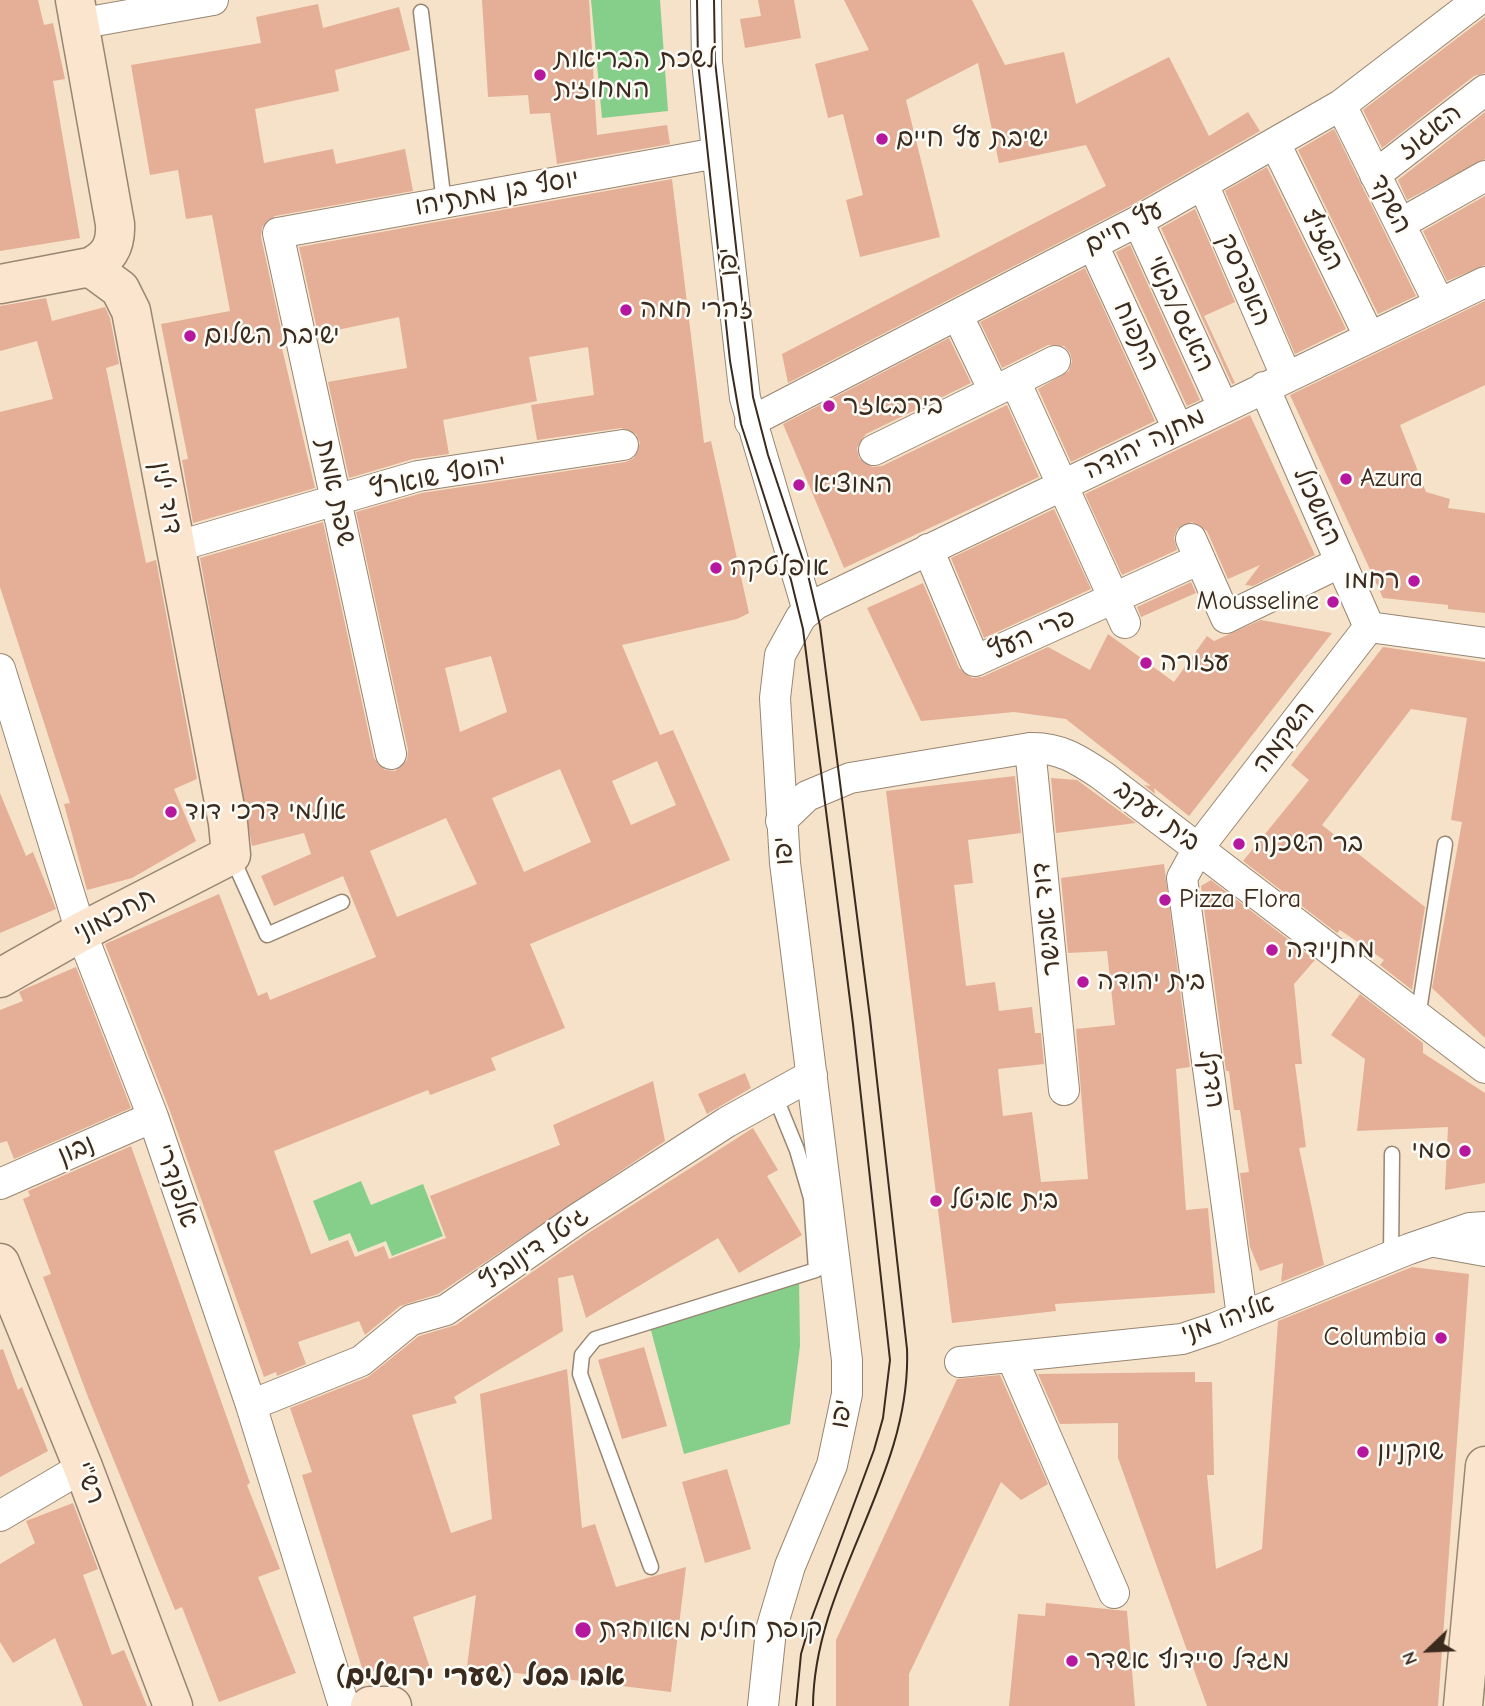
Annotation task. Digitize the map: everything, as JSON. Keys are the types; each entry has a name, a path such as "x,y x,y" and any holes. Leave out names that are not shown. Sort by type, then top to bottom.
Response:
{"street":[{"path":"0,284 90,267 108,255 113,245 115,224 76,12 213,0"},
{"name":"יפו","path":"706,0 707,62 739,360 751,422 808,611 780,655 777,676 781,821 845,1346 847,1394 832,1465 790,1566 771,1630 763,1706"},
{"name":"עץ חיים","path":"751,422 1138,222 1341,105 1478,0"},
{"name":"האגוז","path":"1375,175 1485,90"},
{"name":"השקד","path":"1341,105 1438,303"},
{"name":"השזיף","path":"1275,143 1369,337"},
{"name":"יוסף בן מתתיהו","path":"278,233 717,153"},
{"path":"1400,225 1485,176"},
{"name":"האפרסק","path":"1203,184 1275,382"},
{"name":"האגס/בנאי","path":"1138,222 1223,407"},
{"name":"שפת אמת","path":"278,233 391,754"},
{"name":"התפוח","path":"1093,245 1178,429"},
{"name":"דוד ילין","path":"90,267 120,289 131,311 228,823 231,855"},
{"name":"מחנה יהודה","path":"808,611 816,604 928,549 1485,282"},
{"path":"958,316 1063,484 1119,611"},
{"path":"874,450 1055,361"},
{"name":"האשכול","path":"1275,382 1341,562 1369,627"},
{"name":"יהוסף שוארץ","path":"175,547 418,476 623,445"},
{"name":"פרי העץ","path":"928,549 975,661 1119,611 1196,549 1226,618 1341,562"},
{"path":"1369,627 1485,643"},
{"name":"השקמה","path":"1199,847 1369,627"},
{"name":"אלפנדרי","path":"0,669 82,932 153,1117 251,1405 344,1706"},
{"name":"בית יעקב","path":"781,821 807,796 850,778 1049,747 1072,756 1199,847 1485,1068"},
{"name":"דוד אבישר","path":"1030,748 1064,1090"},
{"name":"הדקל","path":"1199,847 1182,878 1242,1316"},
{"name":"תחכמוני","path":"0,978 231,855"},
{"name":"גיטל דינוביץ","path":"251,1405 361,1361 411,1320 446,1311 715,1130 812,1075"},
{"name":"נבון","path":"0,1184 153,1117"},
{"name":"אליהו מני","path":"960,1362 1182,1339 1391,1257 1470,1228 1485,1227"},
{"name":"אליהו מני","path":"1435,1242 1485,1251"},
{"name":"רש\"י","path":"0,1263 83,1467 173,1706"},
{"path":"1012,1358 1114,1593"},
{"path":"1463,1706 1485,1466"},
{"path":"0,1516 83,1467"},
{"path":"370,1706 392,1706"}],"lane":[{"path":"421,12 444,203"},
{"path":"1418,1017 1445,844"},
{"name":"דוד ילין","path":"231,855 267,935 342,902"},
{"path":"651,1567 580,1374 582,1355 595,1339 816,1270 811,1198 797,1150 775,1096"},
{"path":"1391,1257 1392,1154"}],"green space":[{"path":"591,0 660,0 668,111 602,118"},
{"path":"361,1181 371,1205 423,1184 443,1236 392,1256 386,1241 358,1252 350,1233 329,1241 313,1201"},
{"path":"799,1275 800,1346 790,1424 684,1454 649,1323"}],"building":[{"path":"0,0 38,0 44,25 53,23 65,79 53,81 80,238 0,251"},
{"name":"לשכת הבריאות המחוזית","path":"482,0 589,0 597,135 667,125 670,144 557,164 550,113 530,114 528,95 488,97"},
{"path":"758,0 794,0 801,38 745,48 740,19 761,16"},
{"path":"844,0 972,0 1005,65 1064,52 1076,104 1169,57 1209,136 1248,112 1260,131 1130,206 788,383 782,354 1106,186 1086,145 999,163 978,63 906,100 940,237 860,257 846,200 863,195 843,114 828,118 815,64 869,50"},
{"path":"318,4 323,28 399,7 410,50 335,70 339,91 255,109 264,163 333,149 336,164 405,149 413,191 275,216 262,227 261,237 284,343 281,344 315,488 193,523 182,460 188,459 161,324 230,311 212,215 186,219 178,170 150,175 131,65 261,43 256,17"},
{"path":"1485,17 1485,73 1474,76 1382,148 1363,110"},
{"path":"1485,112 1485,159 1407,200 1398,180"},
{"path":"1334,129 1416,296 1378,314 1298,150"},
{"path":"1267,167 1346,329 1295,354 1225,191"},
{"path":"672,179 704,443 711,441 749,613 737,619 622,645 660,735 673,730 730,860 530,944 565,1028 491,1058 496,1070 430,1095 428,1090 274,1151 311,1254 348,1240 355,1257 384,1246 389,1259 446,1238 430,1196 560,1145 553,1125 653,1081 665,1141 438,1294 400,1306 365,1335 359,1321 298,1342 306,1364 277,1376 276,1372 264,1377 170,1111 105,944 219,894 258,996 267,992 270,1000 376,957 343,876 274,906 261,876 311,854 304,833 252,846 200,558 323,522 374,758 385,770 395,771 407,760 408,750 356,512 422,493 626,462 634,458 640,443 636,434 621,428 537,440 531,405 594,395 588,347 529,357 537,401 443,420 449,454 413,459 349,478 328,382 407,368 399,317 318,334 299,247","holes":["491,656 507,712 460,732 445,668","657,761 676,805 631,825 612,781","560,769 591,842 524,872 492,798","446,818 477,884 397,917 370,851"]},
{"path":"1485,196 1485,265 1447,281 1423,231"},
{"path":"1195,209 1235,302 1204,316 1235,383 1232,384 1161,228"},
{"path":"1130,245 1200,400 1187,406 1116,252"},
{"path":"1085,268 1155,421 1071,462 1038,389 1069,371 1072,361 1070,353 1064,346 1048,345 1002,368 980,322"},
{"path":"46,298 52,321 105,307 110,318 119,364 106,368 146,563 156,560 197,779 174,789 196,841 132,878 87,890 64,804 70,803 0,587 0,412 53,399 37,341 0,351 0,306"},
{"path":"1485,301 1485,385 1400,425 1426,492 1450,499 1448,508 1485,513 1485,613 1448,609 1448,605 1383,598 1290,395"},
{"path":"949,338 971,383 866,434 857,448 859,458 872,467 882,466 1007,405 1039,477 844,568 783,424"},
{"path":"1250,415 1315,555 1253,586 1245,585 1260,565 1228,579 1207,531 1192,522 1177,529 1174,538 1177,550 1122,575 1085,494"},
{"path":"1054,509 1091,589 984,638 951,558"},
{"path":"1191,582 1196,593 1141,617 1137,607"},
{"path":"923,583 959,668 972,678 982,677 1048,647 1090,670 1108,634 1174,682 1207,636 1214,641 1261,620 1332,633 1189,816 1154,788 1155,794 1144,785 1151,786 1066,719 1014,712 921,721 867,608"},
{"path":"1383,647 1485,662 1485,1038 1432,988 1462,822 1451,820 1467,718 1411,709 1322,825 1425,907 1412,990 1380,965 1384,960 1340,930 1337,933 1243,861 1309,780 1291,765"},
{"path":"1015,776 1021,833 968,840 973,883 954,885 966,986 995,982 999,1011 1032,1007 1035,1033 1041,1033 1044,1064 998,1069 1003,1116 1032,1112 1041,1182 1088,1179 1076,1029 1115,1025 1107,951 1068,953 1061,878 1164,864 1190,1067 1176,1069 1186,1210 1208,1208 1215,1293 1055,1304 1056,1311 952,1323 886,791"},
{"path":"1051,778 1077,780 1136,823 1056,833"},
{"path":"0,793 26,856 33,852 56,909 0,933"},
{"path":"1211,880 1315,960 1294,984 1302,1064 1295,1064 1306,1147 1299,1148 1324,1265 1281,1282 1283,1263 1260,1271 1250,1247 1240,1173 1249,1172 1240,1110 1234,1110 1229,1071 1226,1071 1201,886"},
{"path":"76,967 131,1108 14,1159 7,1141 0,1143 0,1010 23,1001 19,992"},
{"path":"1360,994 1423,1043 1423,1053 1485,1093 1485,1183 1445,1190 1448,1127 1357,1131 1365,1059 1331,1035"},
{"path":"745,1073 751,1088 707,1114 698,1094"},
{"path":"753,1128 778,1170 767,1176 802,1235 739,1273 718,1238 586,1318 573,1275 558,1278 563,1331 454,1397 457,1403 412,1415 451,1533 492,1519 480,1394 567,1369 582,1528 595,1524 616,1587 686,1567 671,1692 467,1667 476,1595 413,1617 431,1671 363,1671 302,1475 312,1472 290,1408 368,1377 419,1336 456,1325 587,1234"},
{"path":"131,1146 250,1483 247,1485 280,1569 258,1577 296,1673 219,1702 182,1607 175,1610 88,1397 43,1277 51,1274 23,1199 30,1196 28,1191"},
{"name":"שוקניון","path":"1412,1267 1469,1274 1438,1706 1207,1706 1118,1458 1118,1423 1060,1424 1038,1374 1195,1372 1195,1382 1212,1382 1214,1475 1207,1475 1216,1569 1262,1549 1278,1321"},
{"path":"644,1347 667,1426 622,1439 598,1360"},
{"path":"3,1349 18,1390 22,1387 48,1451 0,1477 0,1350"},
{"path":"1000,1375 1048,1484 1021,1500 1001,1482 909,1674 909,1706 836,1706 836,1640 957,1379"},
{"path":"727,1469 751,1549 705,1563 682,1482"},
{"path":"73,1503 98,1569 83,1575 112,1655 124,1650 147,1706 83,1706 55,1638 13,1663 0,1642 0,1564 35,1543 26,1521"},
{"name":"מגדל סיידוף אשדר","path":"1046,1603 1127,1611 1135,1706 1009,1706 1018,1614 1045,1616"}],"tram line":[{"path":"697,0 698,62 730,361 741,424 791,580 803,629 853,1024 890,1360 883,1418 874,1450 801,1654 796,1706"},
{"path":"714,0 715,61 753,397 768,455 808,575 820,626 870,1018 907,1349 904,1396 895,1441 829,1615 818,1660 813,1706"}],"place":[{"name":"לשכת הבריאות המחוזית","path":"540,75"},
{"name":"ישיבת עץ חיים","path":"882,139"},
{"name":"זהרי חמה","path":"626,310"},
{"name":"ישיבת השלום","path":"190,336"},
{"name":"בירבאזר","path":"829,406"},
{"name":"Azura","path":"1346,479"},
{"name":"המוציא","path":"799,485"},
{"name":"אופלטקה","path":"716,568"},
{"name":"רחמו","path":"1414,581"},
{"name":"Mousseline","path":"1333,602"},
{"name":"עזורה","path":"1146,663"},
{"name":"אולמי דרכי דוד","path":"171,812"},
{"name":"בר השכנה","path":"1239,844"},
{"name":"Pizza Flora","path":"1165,900"},
{"name":"מחניודה","path":"1272,950"},
{"name":"בית יהודה","path":"1083,982"},
{"name":"סמי","path":"1465,1151"},
{"name":"בית אביטל","path":"936,1201"},
{"name":"Columbia","path":"1441,1338"},
{"name":"שוקניון","path":"1363,1452"},
{"name":"קופת חולים מאוחדת","path":"583,1630"},
{"name":"מגדל סיידוף אשדר","path":"1072,1661"}],"district":[{"name":"אבו בסל (שערי ירושלים)","path":"480,1677"}]}
